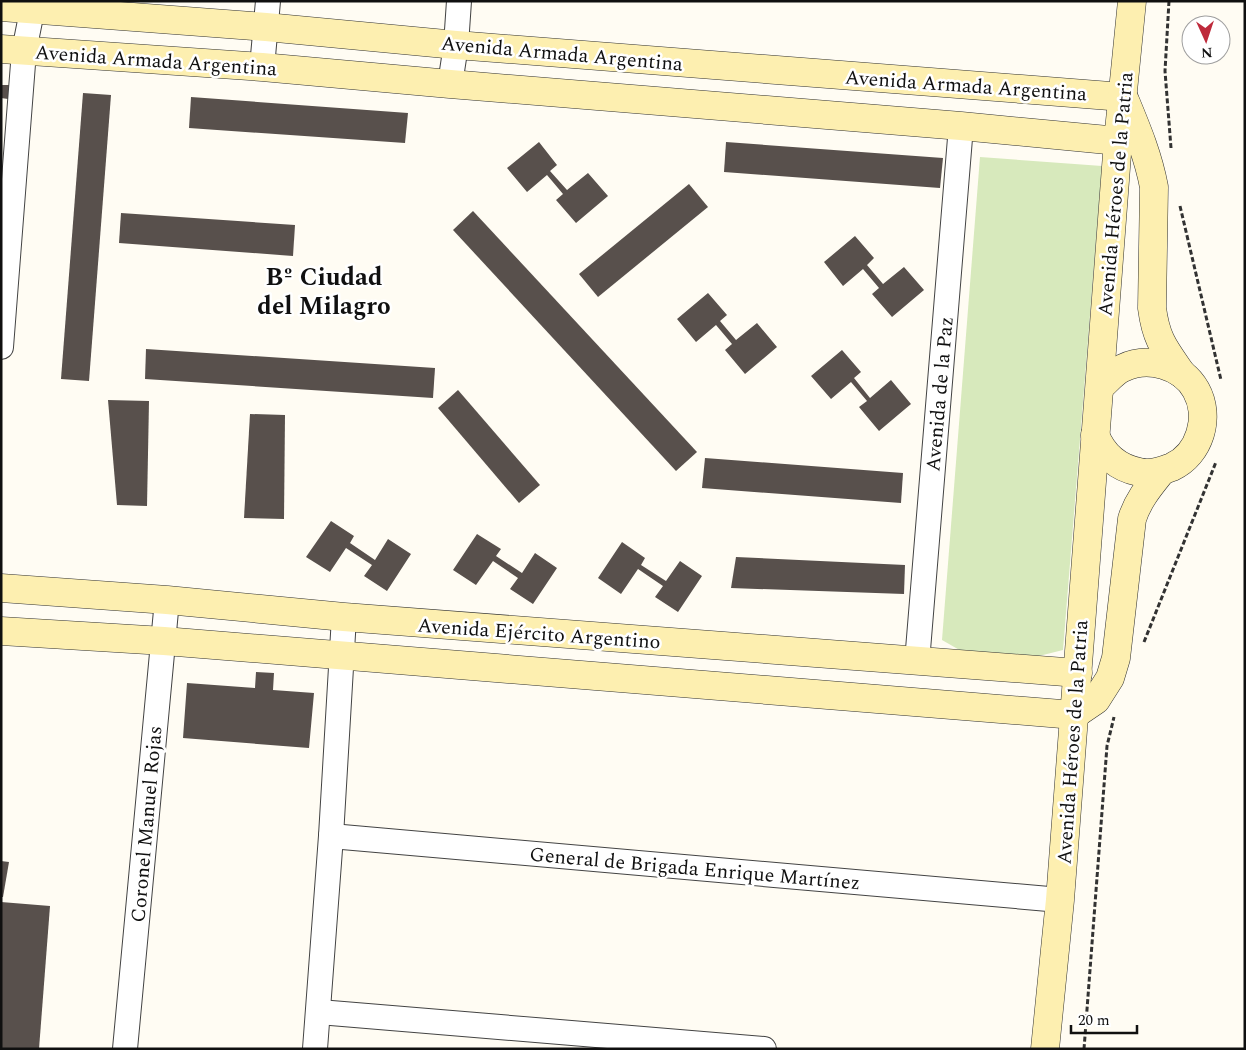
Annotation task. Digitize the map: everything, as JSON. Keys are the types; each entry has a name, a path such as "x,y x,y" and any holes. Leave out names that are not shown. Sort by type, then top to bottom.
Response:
{"street":[{"path":"450,84 456,45 459,1"},
{"name":"Avenida Héroes de la Patria","path":"1045,1049 1060,900 1118,141 1132,1"},
{"path":"1,347 13,50 33,5"},
{"name":"Avenida Armada Argentina","path":"1,7 33,5 267,14 456,45 1123,97"},
{"path":"262,67 267,14"},
{"name":"Avenida Armada Argentina","path":"13,50 262,67 1118,141"},
{"path":"1074,715 1096,700 1110,678 1116,658 1132,519 1136,505 1162,472 1180,463 1195,448 1202,430 1203,409 1196,389 1182,374 1160,343 1154,326 1152,308 1154,186 1142,141 1123,97"},
{"name":"Avenida de la Paz","path":"917,662 961,126"},
{"path":"1100,387 1122,368 1142,362 1163,364 1182,374"},
{"path":"1095,435 1103,452 1122,467 1141,473 1162,472"},
{"name":"Avenida Ejército Argentino","path":"1,588 167,600 344,617 1078,673"},
{"name":"Coronel Manuel Rojas","path":"125,1049 167,600"},
{"path":"315,1049 331,836 344,617"},
{"name":"Avenida Ejército Argentino","path":"1,631 164,641 1074,715"},
{"name":"General de Brigada Enrique Martínez","path":"331,836 1060,900"},
{"path":"318,1012 764,1049"}],"green space":[{"path":"980,157 1102,166 1063,650 991,668 942,640"}],"building":[{"path":"1,85 9,85 8,99 1,98"},
{"path":"83,93 111,95 89,381 61,379"},
{"path":"191,97 408,113 405,143 189,128"},
{"path":"539,142 557,165 550,171 567,190 588,173 608,196 576,223 556,200 563,194 547,175 527,192 507,168"},
{"path":"726,142 943,158 940,188 724,172"},
{"path":"689,184 708,207 598,297 579,274"},
{"path":"473,211 697,452 676,471 453,230"},
{"path":"121,213 295,225 293,256 119,243"},
{"path":"855,236 874,258 867,265 883,284 904,267 924,290 892,317 872,294 879,288 863,269 843,286 824,262"},
{"path":"708,293 727,315 720,321 736,340 757,323 777,347 745,374 725,350 732,344 716,325 696,342 677,319"},
{"path":"146,349 435,368 433,398 145,379"},
{"path":"842,350 861,372 854,378 870,398 891,380 911,404 879,431 859,407 867,401 851,382 831,399 811,376"},
{"path":"458,390 540,485 519,503 438,408"},
{"path":"108,400 149,401 147,506 117,505"},
{"path":"250,414 285,415 284,519 244,518"},
{"path":"705,458 903,473 901,503 702,488"},
{"path":"331,521 354,536 350,543 375,560 388,539 411,554 387,591 364,576 372,565 346,548 330,572 306,557"},
{"path":"477,534 501,549 496,556 522,573 535,553 557,568 533,604 510,589 518,578 493,561 476,585 453,570"},
{"path":"622,542 645,558 641,565 666,581 680,561 702,576 678,612 655,597 663,586 638,569 621,594 598,578"},
{"path":"736,557 905,565 904,594 731,588"},
{"path":"256,672 274,673 273,690 314,693 309,748 183,738 187,683 255,688"},
{"path":"1,861 9,862 3,897 1,897"},
{"path":"1,902 50,906 39,1049 1,1049"}],"district":[{"name":"Bº Ciudad del Milagro","path":"324,290"}]}
